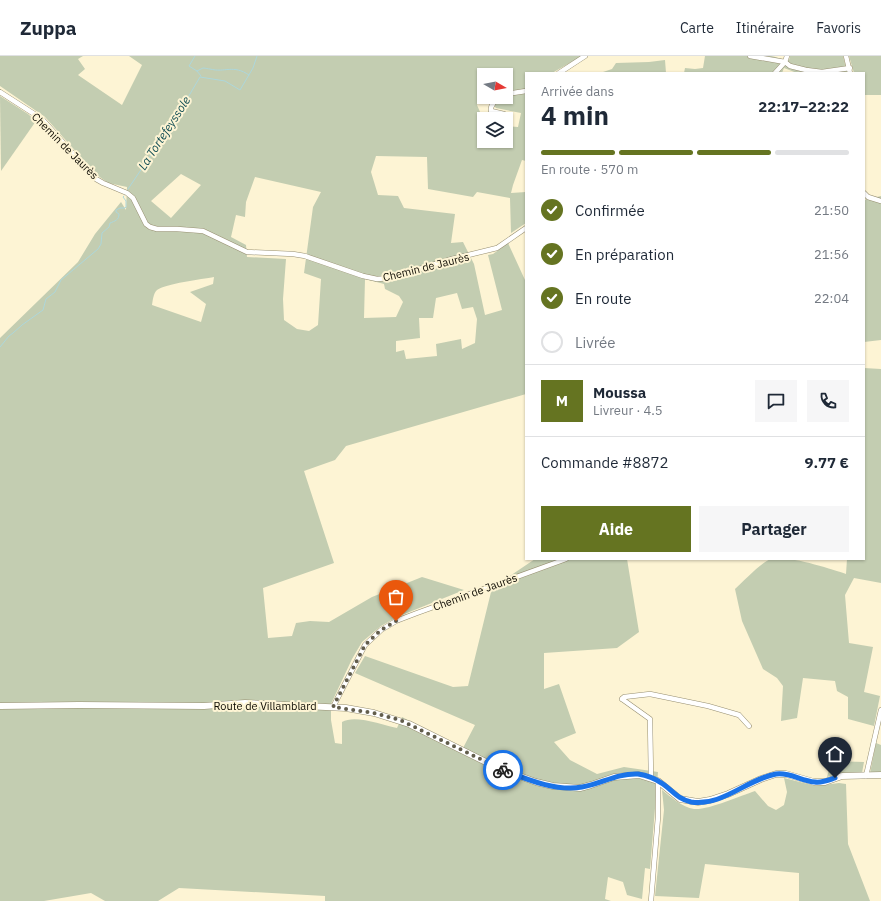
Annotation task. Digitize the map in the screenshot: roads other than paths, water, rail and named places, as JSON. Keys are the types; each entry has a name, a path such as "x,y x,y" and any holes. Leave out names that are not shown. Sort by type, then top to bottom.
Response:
{"street":[{"path":"561,72 585,56"},
{"path":"750,56 785,62 790,66 822,72 850,70 846,56"},
{"path":"776,72 785,62 787,56"},
{"path":"513,93 525,91"},
{"name":"Chemin de Jaurès","path":"0,92 42,119 96,179 127,193 133,198 146,224 157,229 203,231 247,252 305,256 363,276 377,279 390,278 452,259 497,248 525,229"},
{"path":"493,104 491,111 495,112"},
{"path":"865,194 868,197 881,201"},
{"name":"Chemin de Jaurès","path":"333,707 365,645 381,630 396,621 563,560"},
{"path":"652,778 650,719 622,699 624,697 650,694 708,706 739,715 749,726"},
{"name":"Route de Villamblard","path":"0,706 204,706 245,703 333,707 374,713 400,720 500,769 536,782 553,786 580,788 614,776 639,774 658,781 680,799 698,802 728,794 776,774 786,774 814,782 825,782 842,776 881,775"},
{"path":"866,776 881,710"},
{"path":"651,901 658,817 658,781"}],"waterway":[{"name":"La Tortefeyssole","path":"195,56 189,66 197,71 201,76"},
{"name":"La Tortefeyssole","path":"128,189 174,121 200,77 225,81 240,90 253,68 257,56"},
{"name":"La Tortefeyssole","path":"197,71 203,68 215,70 234,69 249,75"},
{"name":"La Tortefeyssole","path":"0,347 9,336 43,310 46,299 55,292 61,280 98,249 101,244 102,233 109,227 110,223 118,218 119,214 116,210 126,207 124,196"}]}
